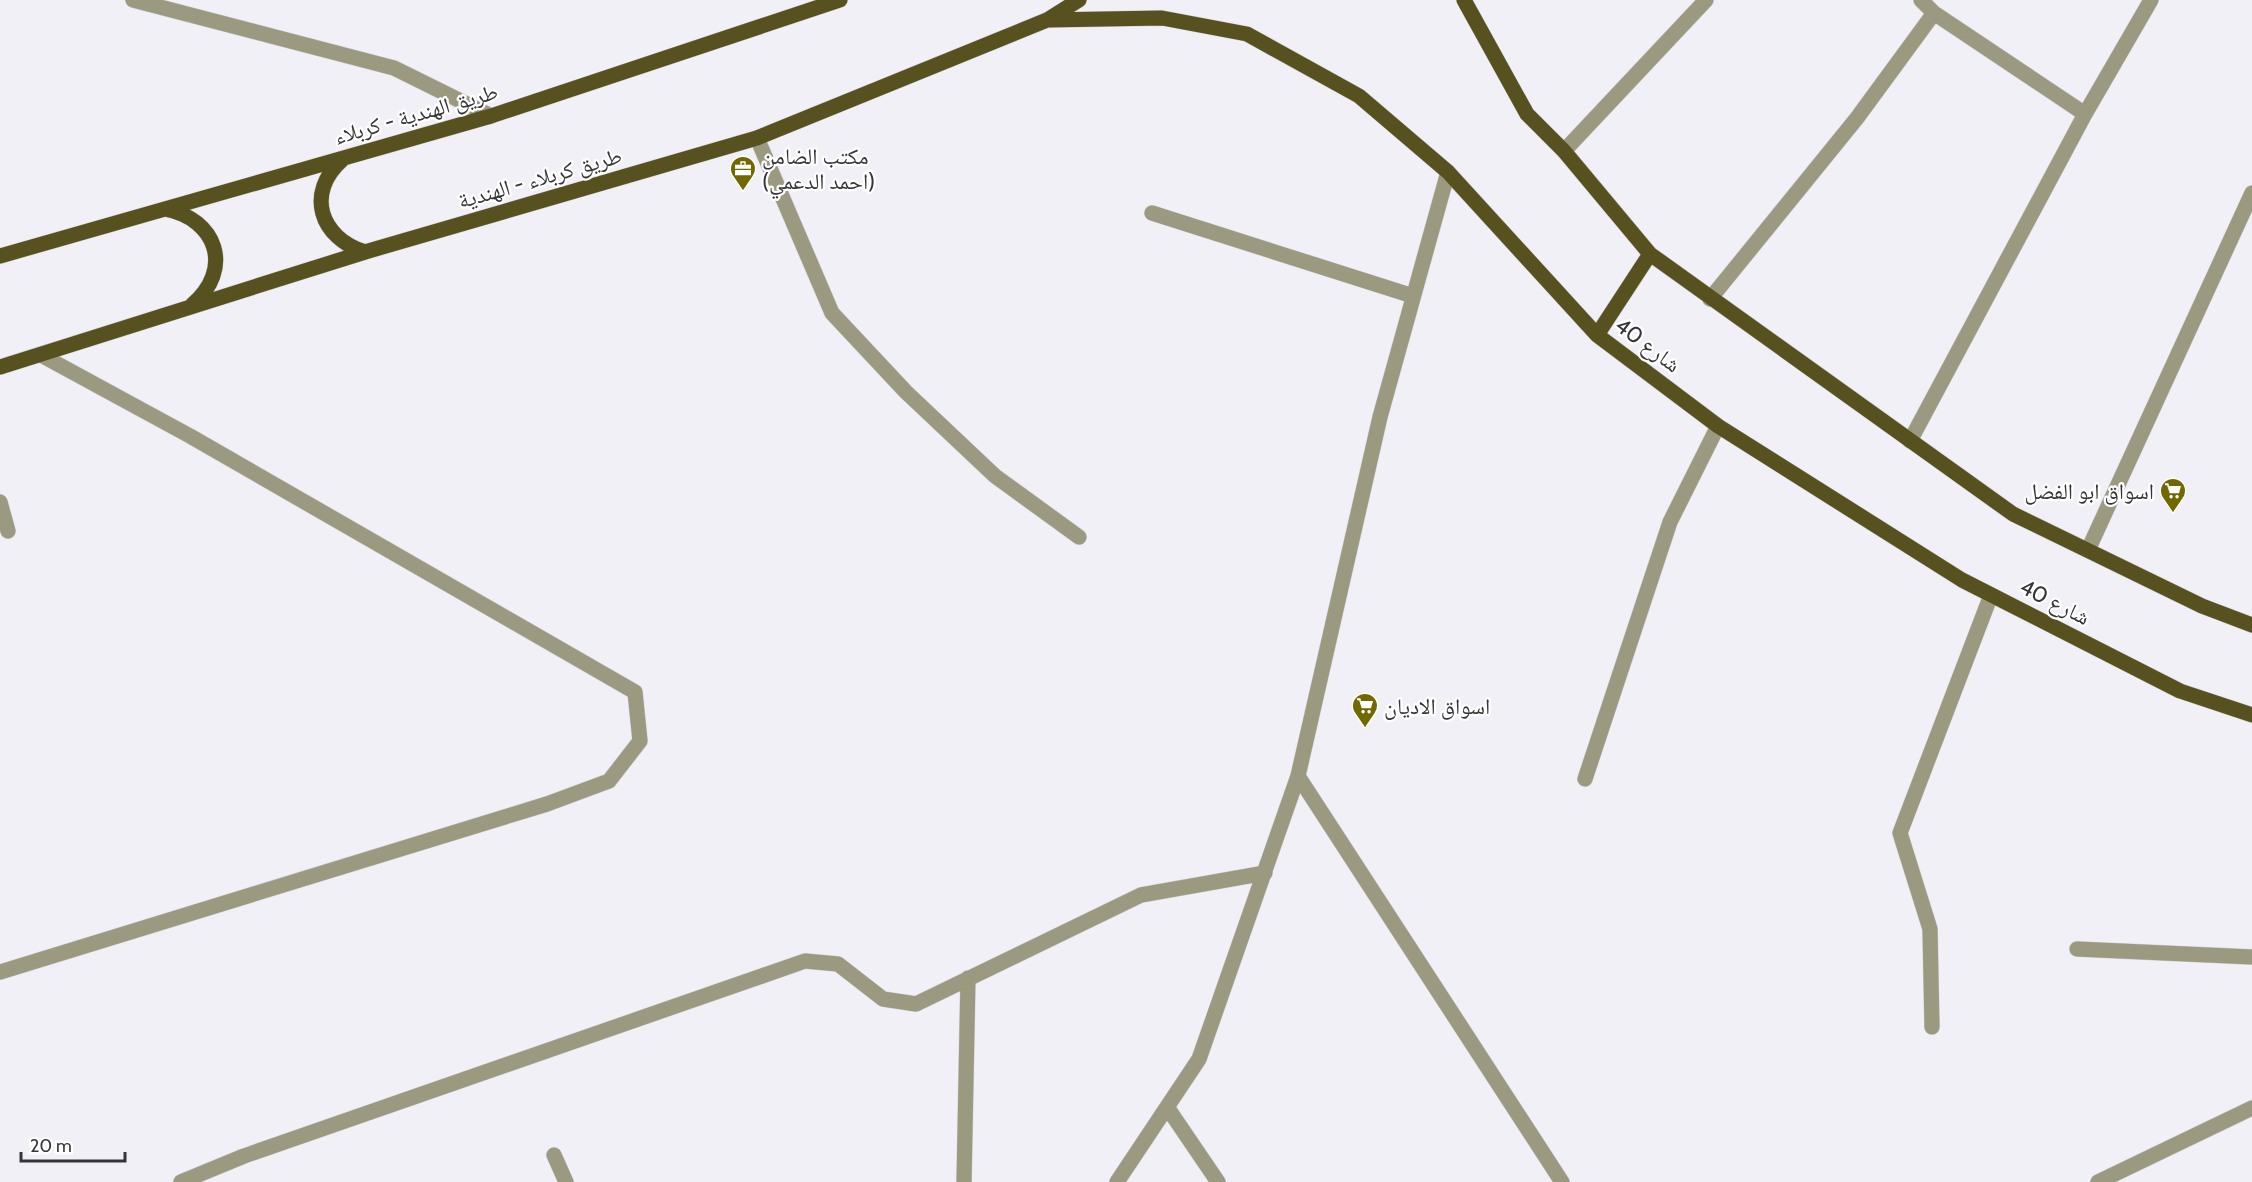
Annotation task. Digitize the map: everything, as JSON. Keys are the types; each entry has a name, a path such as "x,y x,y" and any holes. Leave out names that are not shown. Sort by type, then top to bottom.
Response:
{"main road":[{"name":"طريق الهندية - كربلاء","path":"0,256 490,116 840,0"},
{"name":"طريق كربلاء - الهندية","path":"0,367 365,252 757,138 1047,20 1080,0"},
{"path":"1464,0 1527,114 1564,151 1650,254 2013,514 2202,606 2252,624"},
{"name":"شارع 40","path":"1047,20 1162,18 1247,34 1359,96 1448,172 1597,335 1718,426 1962,580 2180,691 2252,715"},
{"path":"345,158 333,168 325,182 321,196 322,212 337,239 365,252"},
{"path":"165,209 181,212 196,220 207,233 214,248 216,265 212,282 203,296 190,307"},
{"path":"1597,335 1650,254"}],"street":[{"path":"133,0 160,3 394,68 490,116"},
{"path":"1564,151 1706,0"},
{"path":"1921,0 1934,13 2085,114"},
{"path":"1910,441 2085,114 2151,0"},
{"path":"1710,299 1857,118 1934,13"},
{"path":"757,138 832,313 906,392 995,476 1080,537"},
{"path":"1117,1182 1199,1059 1298,776 1380,417 1448,172"},
{"path":"2088,550 2252,193"},
{"path":"1152,213 1413,296"},
{"path":"0,972 547,804 609,781 640,741 635,692 200,442 41,355"},
{"path":"1585,779 1670,522 1718,426"},
{"path":"0,502 8,531"},
{"path":"1932,1027 1930,928 1900,833 1991,595"},
{"path":"1298,776 1562,1182"},
{"path":"181,1182 244,1156 805,962 838,964 883,999 916,1004 1141,895 1265,873"},
{"path":"2077,949 2252,957"},
{"path":"964,1182 968,978"},
{"path":"1167,1107 1218,1182"},
{"path":"2098,1182 2252,1108"},
{"path":"554,1155 566,1182"}],"place":[{"name":"مكتب الضامن (احمد الدعمي)","path":"743,192"},
{"name":"اسواق ابو الفضل","path":"2173,514"},
{"name":"اسواق الاديان","path":"1365,729"}]}
